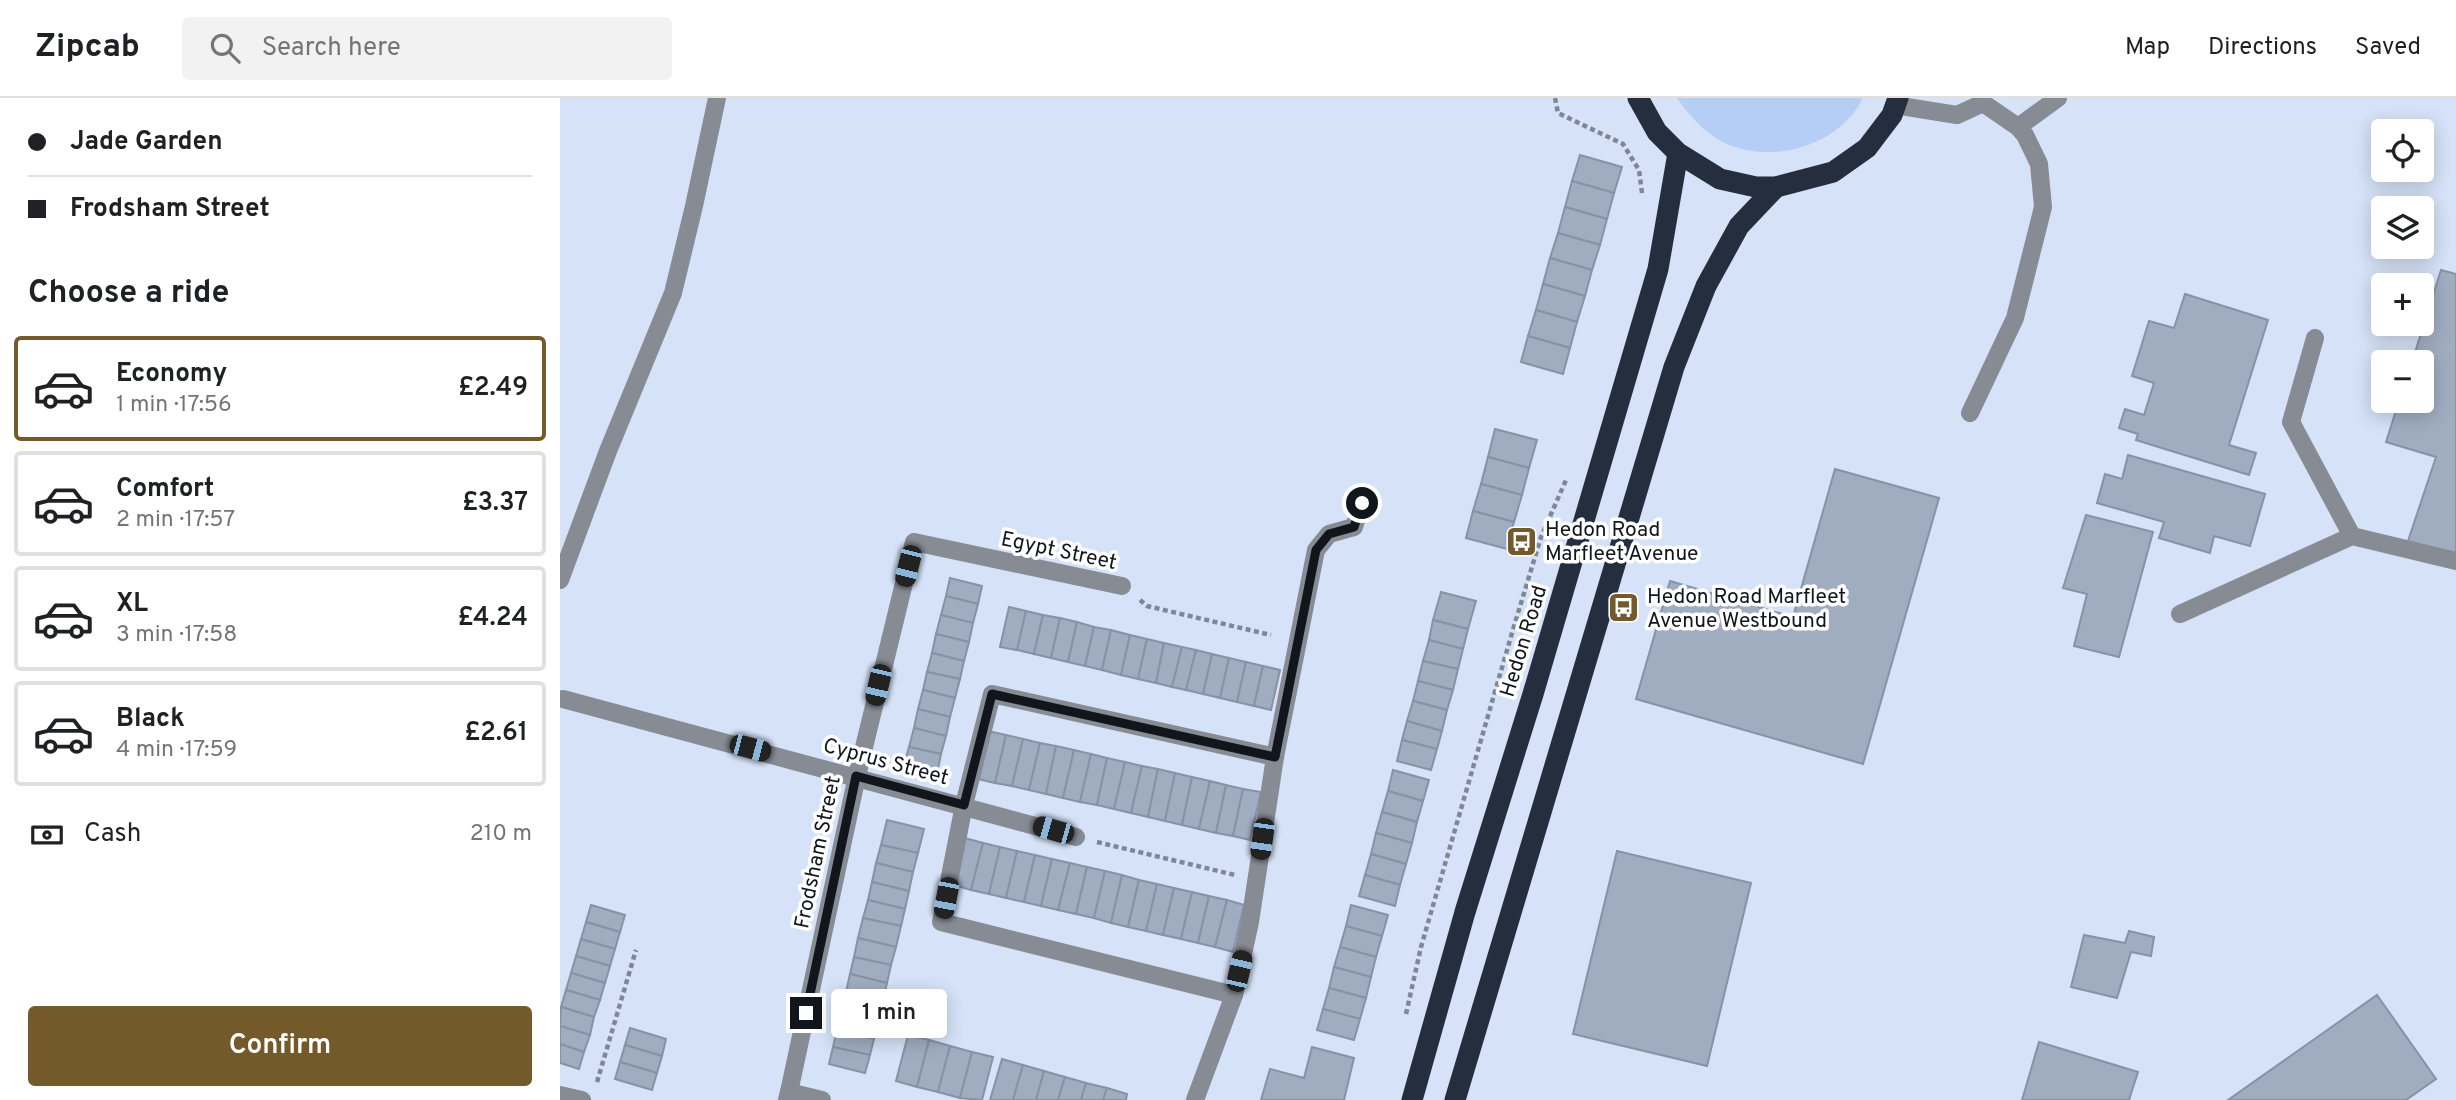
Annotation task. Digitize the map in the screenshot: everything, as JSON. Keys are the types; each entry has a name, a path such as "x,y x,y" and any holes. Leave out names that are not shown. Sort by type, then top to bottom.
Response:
{"highway":[{"path":"1638,98 1657,132 1678,152 1720,179 1756,187 1776,187 1833,172 1867,148 1892,115 1897,102"},
{"name":"Hedon Road","path":"1412,1100 1465,912 1533,694 1658,269 1678,152"},
{"path":"1455,1100 1674,367 1706,286 1739,226 1776,187"}],"street":[{"path":"560,580 608,451 673,293 717,98"},
{"path":"2018,127 2058,98"},
{"path":"1897,102 1956,115 1982,101 2018,127 2039,164 2043,207 2015,318 1970,412"},
{"path":"2315,338 2291,422 2352,536"},
{"path":"1195,1100 1234,995 1250,922 1275,757 1316,550 1329,534 1354,527 1362,503"},
{"path":"2180,614 2352,536 2456,561"},
{"name":"Egypt Street","path":"914,542 1122,586"},
{"name":"Frodsham Street","path":"788,1096 856,776 914,542"},
{"path":"1234,995 941,922 964,805 992,694 1275,757"},
{"name":"Cyprus Street","path":"562,699 1076,836"},
{"path":"560,1095 589,1094"},
{"path":"788,1096 822,1100"}],"path":[{"path":"1555,98 1558,113 1623,145 1639,170 1644,203"},
{"path":"1404,1024 1421,947 1512,633 1541,537 1567,477"},
{"name":"Egypt Street","path":"1122,586 1147,606 1271,635"},
{"path":"1076,836 1239,876"},
{"path":"589,1094 636,950"}],"shaded area":[{"path":"1677,98 1863,98 1852,115 1821,139 1803,147 1763,152 1743,149 1717,139 1698,124"}],"building":[{"path":"1580,155 1622,167 1614,193 1572,181"},
{"path":"1572,181 1614,193 1607,219 1565,207"},
{"path":"1565,207 1607,219 1600,245 1558,233"},
{"path":"1558,233 1600,245 1592,270 1550,258"},
{"path":"1550,258 1592,270 1585,296 1543,284"},
{"path":"2441,270 2456,274 2456,555 2408,541 2436,457 2386,442 2395,413 2434,413 2434,350 2416,350 2420,336 2434,336 2434,292"},
{"path":"1543,284 1585,296 1577,322 1536,310"},
{"path":"2185,294 2268,320 2229,445 2256,453 2249,475 2136,440 2138,434 2119,428 2125,409 2144,415 2154,383 2132,376 2149,321 2174,328"},
{"path":"1536,310 1577,322 1570,348 1528,336"},
{"path":"1528,336 1570,348 1563,374 1521,362"},
{"path":"1495,429 1537,440 1529,468 1488,457"},
{"path":"2128,455 2265,494 2250,546 2214,536 2210,553 2159,538 2164,522 2097,503 2105,474 2122,479"},
{"path":"1488,457 1529,468 1522,495 1481,484"},
{"path":"1835,469 1939,498 1863,764 1636,699 1670,581 1793,617"},
{"path":"1481,484 1522,495 1514,522 1473,511"},
{"path":"1473,511 1514,522 1507,549 1466,538"},
{"path":"2086,515 2153,532 2119,657 2074,646 2087,594 2063,588"},
{"path":"950,578 982,586 978,604 946,596"},
{"path":"1441,592 1476,601 1468,629 1433,620"},
{"path":"946,596 978,604 973,623 941,615"},
{"path":"1009,607 1026,611 1017,650 1000,647"},
{"path":"1026,611 1043,615 1034,654 1017,650"},
{"path":"941,615 973,623 969,642 936,634"},
{"path":"1043,615 1060,618 1051,658 1034,654"},
{"path":"1060,618 1077,622 1068,662 1051,658"},
{"path":"1433,620 1468,629 1463,649 1429,640"},
{"path":"1077,622 1094,627 1085,666 1068,662"},
{"path":"1094,627 1111,630 1102,670 1085,666"},
{"path":"1111,630 1130,635 1121,675 1102,670"},
{"path":"936,634 969,642 964,661 932,653"},
{"path":"1130,635 1147,639 1138,679 1121,675"},
{"path":"1147,639 1164,643 1156,683 1138,679"},
{"path":"1429,640 1463,649 1458,669 1423,661"},
{"path":"1164,643 1182,647 1172,687 1156,683"},
{"path":"1182,647 1196,650 1186,690 1172,687"},
{"path":"1196,650 1212,654 1203,694 1186,690"},
{"path":"932,653 964,661 960,679 927,672"},
{"path":"1212,654 1229,658 1220,698 1203,694"},
{"path":"1229,658 1246,662 1237,702 1220,698"},
{"path":"1423,661 1458,669 1453,690 1418,681"},
{"path":"1246,662 1263,666 1254,706 1237,702"},
{"path":"1263,666 1280,670 1271,710 1254,706"},
{"path":"927,672 960,679 955,698 923,690"},
{"path":"1418,681 1453,690 1447,710 1413,701"},
{"path":"923,690 955,698 950,717 918,709"},
{"path":"1413,701 1447,710 1442,731 1407,721"},
{"path":"918,709 950,717 946,736 914,728"},
{"path":"1407,721 1442,731 1437,749 1402,740"},
{"path":"914,728 946,736 941,754 909,747"},
{"path":"988,731 1006,735 995,783 978,779"},
{"path":"1006,735 1023,739 1012,786 995,783"},
{"path":"1023,739 1040,743 1029,790 1012,786"},
{"path":"1402,740 1437,749 1431,770 1397,761"},
{"path":"1040,743 1056,746 1046,794 1029,790"},
{"path":"1056,746 1074,750 1063,798 1046,794"},
{"path":"909,747 941,754 937,774 904,765"},
{"path":"1074,750 1091,754 1080,802 1063,798"},
{"path":"1091,754 1107,758 1097,805 1080,802"},
{"path":"1107,758 1125,762 1114,809 1097,805"},
{"path":"1125,762 1142,766 1131,813 1114,809"},
{"path":"1142,766 1158,769 1148,817 1131,813"},
{"path":"1158,769 1175,773 1165,821 1148,817"},
{"path":"1393,770 1429,780 1423,801 1388,791"},
{"path":"1175,773 1192,777 1182,825 1165,821"},
{"path":"1192,777 1210,781 1199,829 1182,825"},
{"path":"1210,781 1226,785 1216,833 1199,829"},
{"path":"1226,785 1243,789 1233,836 1216,833"},
{"path":"1243,789 1261,792 1250,840 1233,836"},
{"path":"1388,791 1423,801 1417,822 1382,812"},
{"path":"1382,812 1417,822 1412,843 1376,833"},
{"path":"887,820 924,829 918,853 881,845"},
{"path":"1376,833 1412,843 1406,864 1371,854"},
{"path":"965,838 983,843 971,890 954,885"},
{"path":"983,843 1000,847 989,894 971,890"},
{"path":"881,845 918,853 913,872 876,863"},
{"path":"1000,847 1017,851 1006,898 989,894"},
{"path":"1017,851 1035,855 1024,902 1006,898"},
{"path":"1617,851 1751,883 1707,1066 1573,1034"},
{"path":"1371,854 1406,864 1400,885 1365,875"},
{"path":"1035,855 1052,859 1041,906 1024,902"},
{"path":"1052,859 1070,863 1058,910 1041,906"},
{"path":"876,863 913,872 909,891 872,882"},
{"path":"1070,863 1087,867 1076,914 1058,910"},
{"path":"1087,867 1105,871 1094,918 1076,914"},
{"path":"1105,871 1122,875 1111,923 1094,918"},
{"path":"1122,875 1139,880 1128,927 1111,923"},
{"path":"1365,875 1400,885 1395,906 1359,896"},
{"path":"1139,880 1157,884 1146,931 1128,927"},
{"path":"872,882 909,891 905,909 868,900"},
{"path":"1157,884 1174,888 1163,935 1146,931"},
{"path":"1174,888 1192,892 1181,939 1163,935"},
{"path":"1192,892 1209,896 1198,943 1181,939"},
{"path":"1209,896 1227,900 1215,947 1198,943"},
{"path":"868,900 905,909 901,926 863,918"},
{"path":"1227,900 1244,905 1233,952 1215,947"},
{"path":"591,905 625,915 620,932 586,922"},
{"path":"1351,905 1388,915 1382,936 1346,926"},
{"path":"863,918 901,926 896,947 858,938"},
{"path":"586,922 620,932 615,949 581,939"},
{"path":"1346,926 1382,936 1376,957 1340,947"},
{"path":"2129,931 2154,937 2151,956 2131,952 2117,998 2071,987 2084,935 2125,943"},
{"path":"858,938 896,947 891,965 854,957"},
{"path":"581,939 615,949 610,966 576,956"},
{"path":"1340,947 1376,957 1371,977 1334,967"},
{"path":"576,956 610,966 605,983 571,973"},
{"path":"854,957 891,965 887,983 850,974"},
{"path":"1334,967 1371,977 1366,998 1329,988"},
{"path":"571,973 605,983 600,1000 566,990"},
{"path":"850,974 887,983 883,1000 846,992"},
{"path":"1329,988 1366,998 1360,1019 1323,1009"},
{"path":"566,990 600,1000 594,1017 561,1007"},
{"path":"846,992 883,1000 878,1019 842,1010"},
{"path":"2377,995 2436,1079 2406,1100 2228,1100"},
{"path":"561,1007 594,1017 590,1035 560,1026"},
{"path":"1323,1009 1360,1019 1354,1040 1317,1030"},
{"path":"842,1010 878,1019 874,1039 837,1030"},
{"path":"560,1026 590,1035 584,1052 560,1044"},
{"path":"630,1028 666,1039 662,1056 625,1045"},
{"path":"837,1030 874,1039 870,1055 833,1047"},
{"path":"908,1035 929,1040 917,1087 896,1081"},
{"path":"929,1040 950,1046 938,1092 917,1087"},
{"path":"2039,1042 2138,1072 2129,1100 2022,1100"},
{"path":"560,1044 584,1052 579,1069 560,1063"},
{"path":"625,1045 662,1056 657,1073 620,1062"},
{"path":"950,1046 972,1052 960,1098 938,1092"},
{"path":"833,1047 870,1055 865,1073 829,1064"},
{"path":"1312,1047 1354,1058 1344,1100 1261,1100 1270,1069 1304,1078"},
{"path":"972,1052 993,1057 982,1100 960,1098"},
{"path":"1002,1059 1023,1065 1013,1100 990,1100"},
{"path":"620,1062 657,1073 652,1090 615,1079"},
{"path":"1023,1065 1044,1071 1036,1100 1013,1100"},
{"path":"1044,1071 1065,1077 1058,1100 1036,1100"},
{"path":"1065,1077 1086,1083 1081,1100 1058,1100"},
{"path":"1086,1083 1107,1088 1103,1100 1081,1100"},
{"path":"1107,1088 1127,1094 1126,1100 1103,1100"}],"place":[{"name":"Hedon Road Marfleet Avenue","path":"1522,541"},
{"name":"Hedon Road Marfleet Avenue Westbound","path":"1624,608"}],"route":[{"path":"806,1013 856,776 964,805 992,694 1275,757 1316,550 1329,534 1354,527 1362,503"}]}
